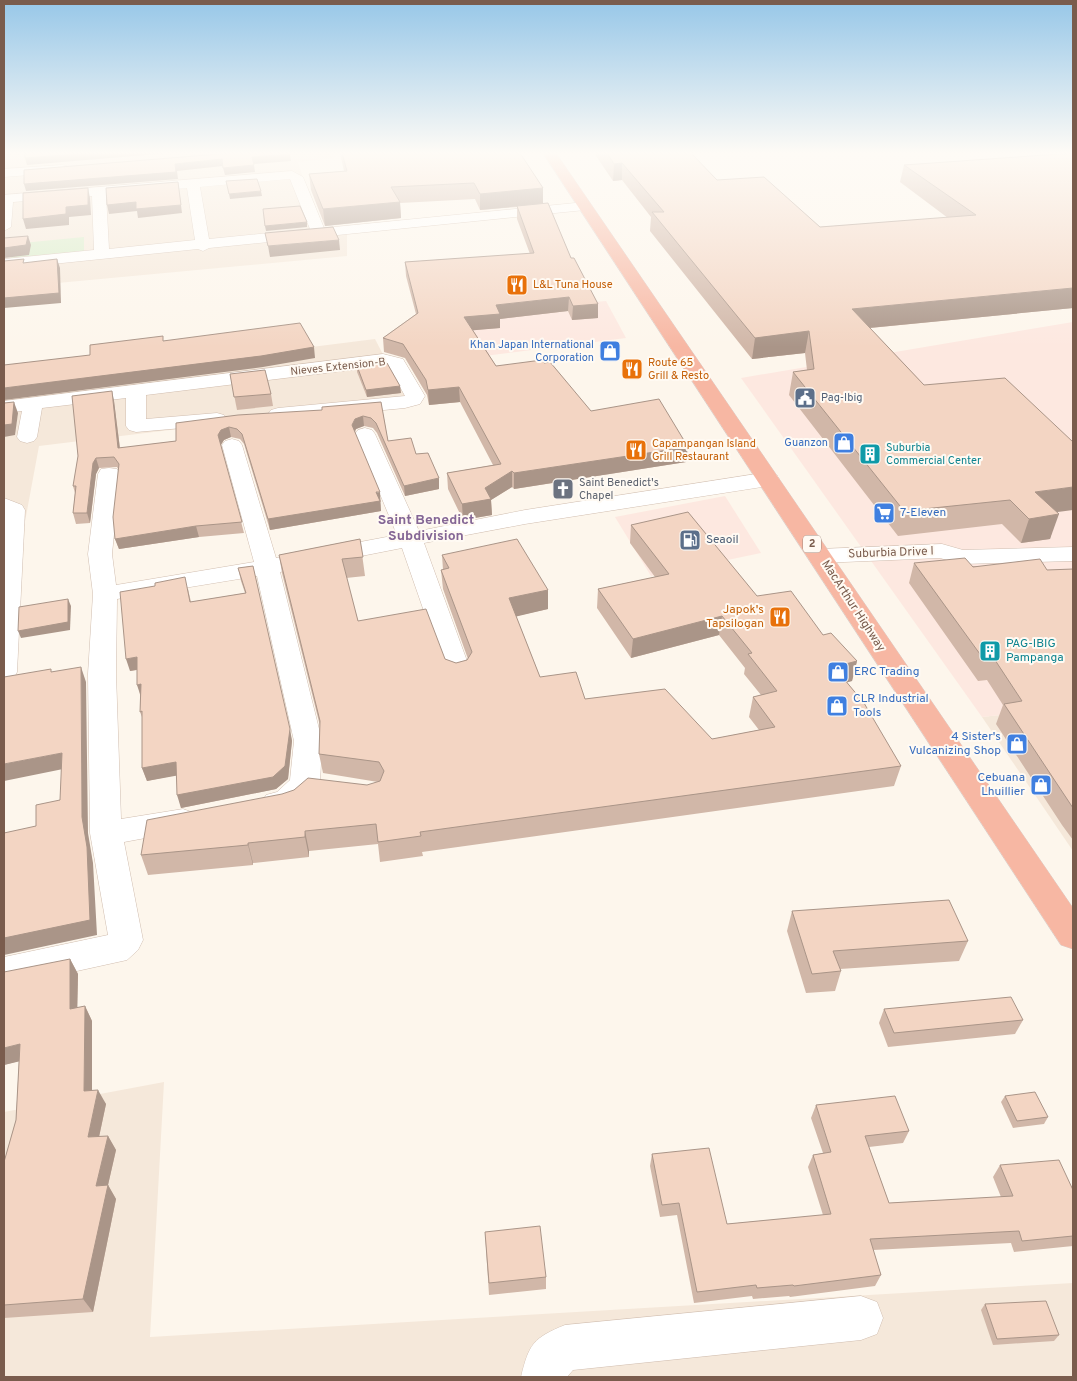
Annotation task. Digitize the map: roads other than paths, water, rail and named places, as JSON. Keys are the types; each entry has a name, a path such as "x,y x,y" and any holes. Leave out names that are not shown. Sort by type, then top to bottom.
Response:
{"highway":[{"name":"MacArthur Highway","path":"593,217 1073,935"}],"street":[{"path":"100,217 102,255"},
{"path":"198,217 203,246"},
{"path":"313,217 319,233"},
{"path":"4,264 203,246 472,217"},
{"name":"Nieves Extension-B","path":"4,406 136,392 383,360 396,363 414,396 413,400 405,402 139,426 135,424 136,392"},
{"path":"27,437 33,403"},
{"path":"365,434 411,539 458,672"},
{"path":"232,445 267,567 319,786 286,801 250,808"},
{"path":"4,972 115,950 126,940 106,833 102,674 104,594 100,554 110,474"},
{"path":"104,594 267,567 533,516 768,479"},
{"path":"4,672 9,507"},
{"name":"Suburbia Drive I","path":"825,564 950,564 961,557 1073,554"},
{"path":"106,833 206,817"},
{"path":"544,1377 548,1360 565,1348 861,1318"}],"place":[{"name":"L&L Tuna House","path":"517,285"},
{"name":"Khan Japan International Corporation","path":"610,351"},
{"name":"Route 65 Grill & Resto","path":"632,369"},
{"name":"Pag-Ibig","path":"805,398"},
{"name":"Guanzon","path":"844,443"},
{"name":"Capampangan Island Grill Restaurant","path":"636,450"},
{"name":"Suburbia Commercial Center","path":"870,454"},
{"name":"Saint Benedict's Chapel","path":"563,489"},
{"name":"7-Eleven","path":"884,513"},
{"name":"Seaoil","path":"690,540"},
{"name":"Japok's Tapsilogan","path":"780,617"},
{"name":"PAG-IBIG Pampanga","path":"990,651"},
{"name":"ERC Trading","path":"838,672"},
{"name":"CLR Industrial Tools","path":"837,706"},
{"name":"4 Sister's Vulcanizing Shop","path":"1017,744"},
{"name":"Cebuana Lhuillier","path":"1041,785"}],"district":[{"name":"Saint Benedict Subdivision","path":"426,528"}]}
